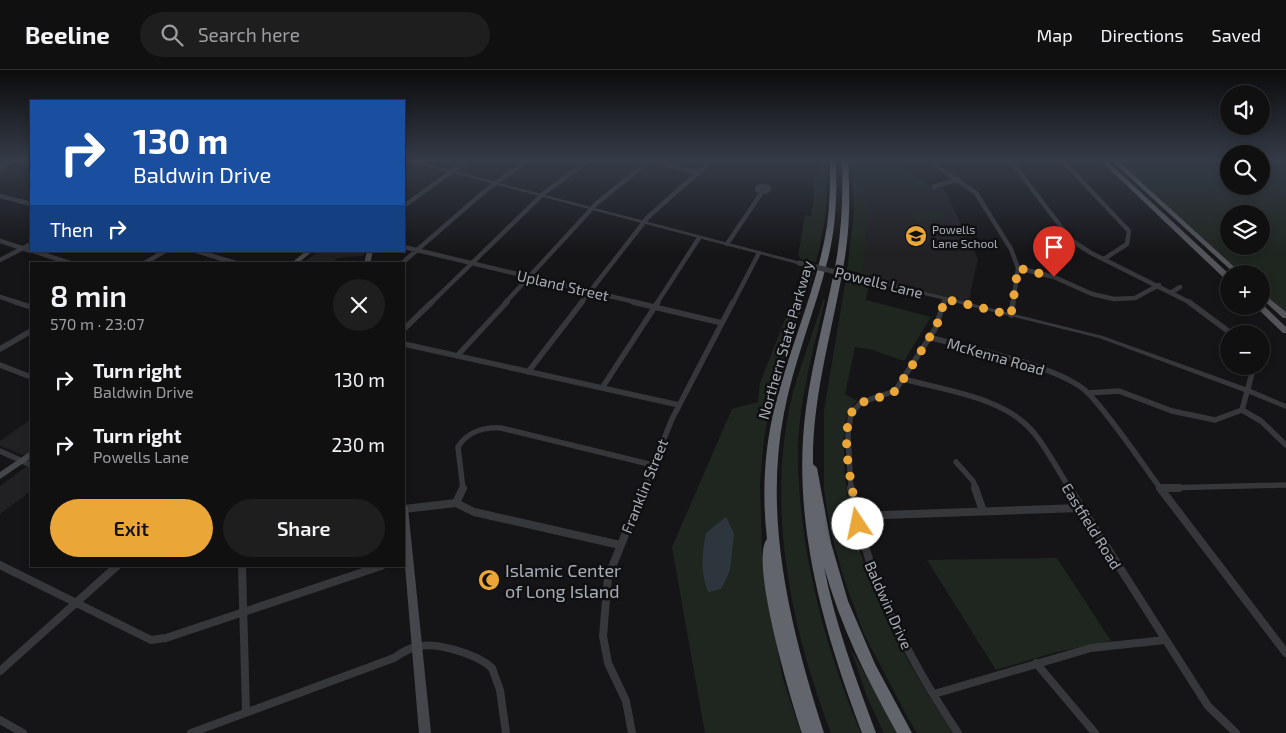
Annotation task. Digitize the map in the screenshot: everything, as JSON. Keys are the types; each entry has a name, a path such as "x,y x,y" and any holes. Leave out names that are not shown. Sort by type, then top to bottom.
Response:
{"highway":[{"name":"Northern State Parkway","path":"818,733 793,651 780,586 771,520 771,473 778,413 825,261 834,202 834,192"},
{"path":"846,192 844,236 813,392 808,448 807,491 821,581 843,661 869,733"},
{"path":"808,448 822,535 836,588 875,679 905,733"},
{"path":"771,520 769,558 777,613 790,668 809,733"}],"main road":[{"path":"1136,192 1220,270"},
{"path":"1147,192 1229,265"},
{"path":"296,262 309,252"},
{"path":"1270,302 1286,316"},
{"path":"1269,315 1286,331"},
{"path":"0,476 30,455"},
{"path":"405,533 425,733"}],"street":[{"path":"405,205 423,192"},
{"path":"403,262 485,192"},
{"name":"Powells Lane","path":"525,192 643,224 1101,337 1249,390 1286,407"},
{"path":"405,328 547,192"},
{"path":"457,356 591,209 613,192"},
{"path":"528,372 643,224 678,192"},
{"path":"727,244 762,192"},
{"path":"972,192 979,198 1011,250 1018,268 1011,315"},
{"path":"1033,192 1066,236 1083,249 1172,292 1201,309 1221,325"},
{"path":"1092,192 1129,231 1128,244 1104,259"},
{"path":"0,196 30,204"},
{"path":"602,388 699,238"},
{"path":"0,241 30,250"},
{"path":"0,260 30,244"},
{"name":"Upland Street","path":"405,247 722,323"},
{"path":"35,252 67,262"},
{"path":"147,262 162,252"},
{"path":"199,252 232,262"},
{"name":"Franklin Street","path":"632,733 626,701 608,663 603,636 608,577 620,544 679,406 758,252"},
{"path":"1018,268 1054,277 1092,294 1114,299 1135,298 1159,285"},
{"path":"1172,292 1180,287"},
{"path":"0,296 30,307"},
{"name":"Baldwin Drive","path":"945,299 937,324 904,379 894,391 862,403 850,416 849,469 857,516 866,552 883,599 906,646 958,733"},
{"path":"0,349 30,332"},
{"name":"McKenna Road","path":"928,337 1036,366 1088,393"},
{"path":"405,344 679,406"},
{"path":"0,365 30,377"},
{"path":"1242,410 1252,375"},
{"name":"Eastfield Road","path":"904,379 982,401 1015,416 1034,433 1164,640 1208,706 1236,733"},
{"path":"1242,410 1215,420 1198,418 1119,391 1109,390 1088,393 1286,653"},
{"path":"1242,410 1261,421 1286,445"},
{"path":"456,503 463,490 457,455 458,447 469,435 485,428 501,428 653,465"},
{"path":"0,452 30,465"},
{"path":"956,462 973,481 984,511"},
{"path":"1162,488 1286,485"},
{"path":"405,508 456,503 474,512 620,544"},
{"path":"857,516 1080,508"},
{"path":"0,565 151,640 166,638 379,567"},
{"path":"0,671 115,567"},
{"path":"242,567 246,712"},
{"path":"934,694 1091,648 1164,640"},
{"path":"193,733 394,658 417,646 469,655 479,658 491,667 498,687 506,733"},
{"path":"1036,664 1095,733"},
{"path":"0,720 22,733"}],"shaded area":[{"path":"814,192 827,192 824,224 816,262 803,260 798,256 805,215 811,216"},
{"path":"853,192 864,192 868,213 863,271 870,273 868,275 847,270 854,212"},
{"name":"Powells Lane School","path":"863,192 945,192 978,259 968,304 861,278"},
{"path":"1147,192 1220,192 1220,195 1270,195 1270,192 1286,192 1286,316 1270,302 1270,265 1229,265"},
{"path":"939,210 948,218 917,222 909,214"},
{"path":"317,252 365,252 364,256 338,258 333,262 304,262"},
{"path":"805,268 815,270 772,395 764,439 760,484 762,552 782,676 801,733 705,733 672,547 732,409 758,402 760,383"},
{"path":"846,278 869,283 866,300 931,317 904,361 870,349 855,347 845,394 857,401 849,411 845,427 846,484 852,522 863,560 877,597 912,667 953,733 917,733 909,720 864,634 843,576 830,528 824,490 824,411"},
{"path":"823,300 825,300 800,420 798,461 800,496 809,565 817,600 836,668 861,733 831,733 805,654 795,613 787,572 783,530 781,488 784,446 790,405"},
{"path":"30,420 30,458 0,446 0,441"},
{"path":"30,464 30,492 0,514 0,486"},
{"path":"726,517 734,534 730,571 721,589 708,592 702,562 706,533"},
{"path":"1057,558 1111,641 1056,652 996,670 927,560"},
{"path":"851,649 898,733 884,733 867,697"}],"place":[{"name":"Powells Lane School","path":"916,236"},
{"name":"Islamic Center of Long Island","path":"489,580"}],"route":[{"path":"858,524 849,469 848,439 850,416 854,409 862,403 884,396 900,386 937,324 945,299 1011,315 1018,268 1054,277"}]}
